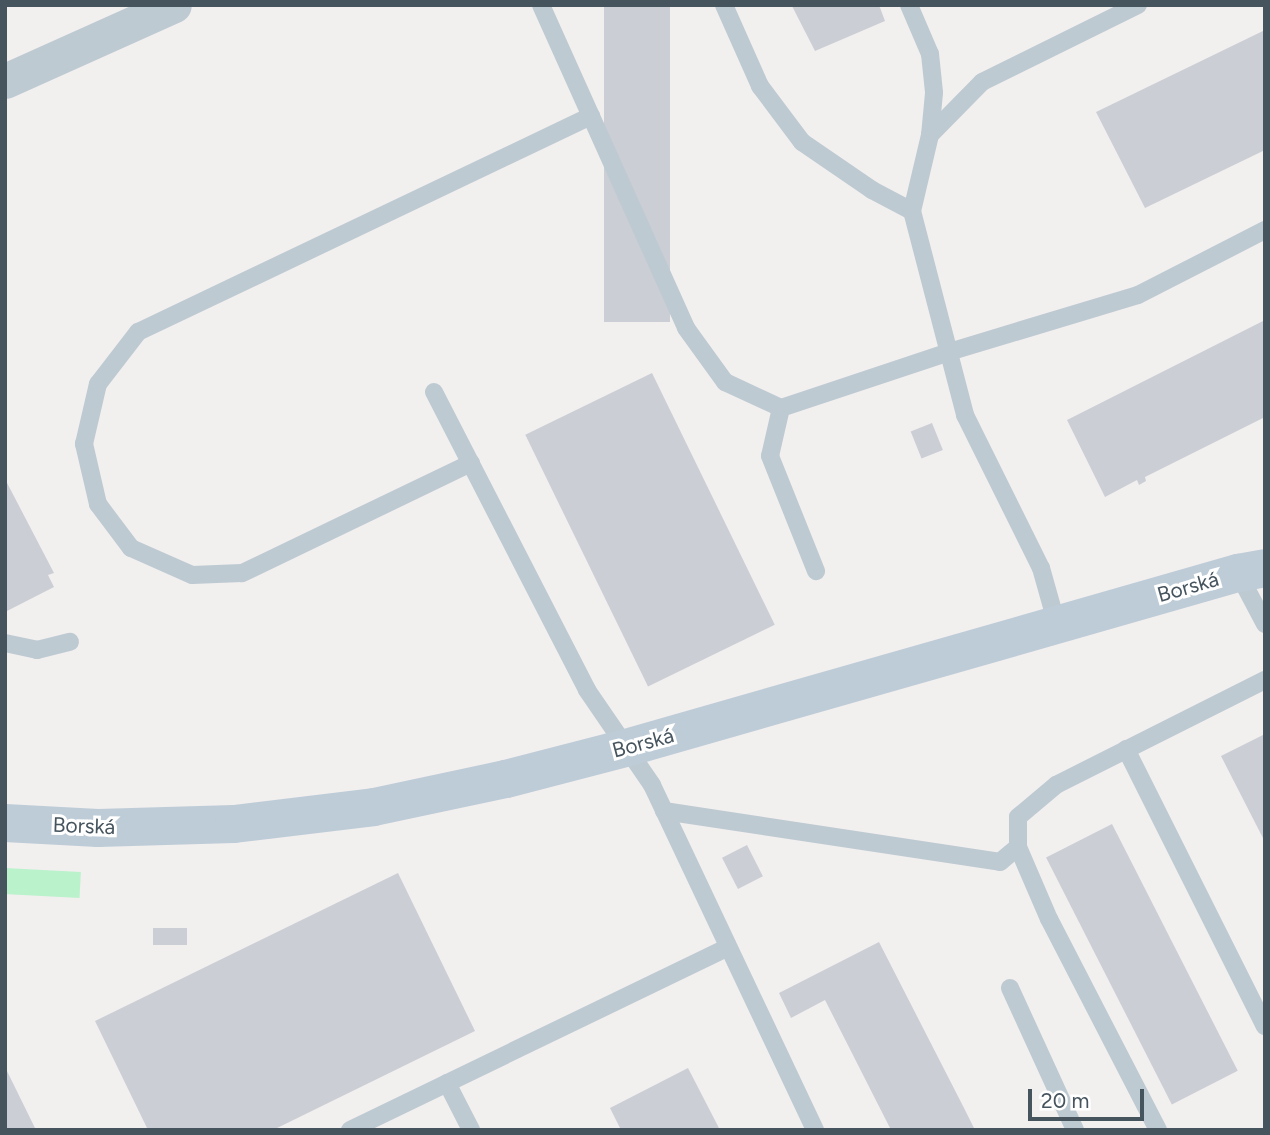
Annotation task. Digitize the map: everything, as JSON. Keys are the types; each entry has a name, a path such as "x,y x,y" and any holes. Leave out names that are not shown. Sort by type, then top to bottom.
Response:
{"street":[{"path":"5,81 174,5"},
{"name":"Borská","path":"5,823 98,828 234,824 374,807 506,779 626,748 1251,570"}],"lane":[{"path":"541,5 686,328 726,382 781,408 949,352 1138,295 1265,230"},
{"path":"724,5 760,86 802,142 872,190 912,211"},
{"path":"909,5 930,54 934,93 930,135 912,211 965,415 1041,568 1057,625"},
{"path":"930,135 982,82 1139,5"},
{"path":"471,463 242,573 192,575 131,548 98,503 83,444 98,384 138,331 591,116"},
{"path":"434,392 587,690 652,785 815,1130"},
{"path":"781,408 770,456 816,571"},
{"path":"1251,570 1265,624"},
{"path":"5,643 37,650 70,642"},
{"path":"1158,1130 1049,919 1018,848 1018,817 1056,785 1265,680"},
{"path":"1126,749 1265,1026"},
{"path":"664,811 1000,862 1018,848"},
{"path":"350,1130 727,948"},
{"path":"1010,988 1076,1130"},
{"path":"447,1083 471,1130"}],"green space":[{"path":"5,868 81,872 80,898 5,894"}],"building":[{"path":"604,5 670,5 670,322 604,322"},
{"path":"879,5 885,21 815,51 792,6"},
{"path":"1265,30 1265,150 1145,208 1096,112"},
{"path":"1265,320 1265,417 1145,477 1146,481 1139,485 1137,480 1105,497 1067,420"},
{"path":"652,373 775,625 648,686 525,435"},
{"path":"932,423 943,450 922,459 911,432"},
{"path":"5,479 54,573 48,575 54,587 5,612"},
{"path":"1265,734 1265,842 1221,756"},
{"path":"1112,824 1238,1071 1172,1104 1046,858"},
{"path":"747,845 763,876 738,889 722,858"},
{"path":"398,873 475,1031 273,1130 148,1130 95,1021"},
{"path":"153,928 187,928 187,945 153,945"},
{"path":"879,942 975,1130 891,1130 825,1000 791,1018 779,993"},
{"path":"5,1067 36,1130 5,1130"},
{"path":"688,1068 720,1130 621,1130 610,1108"}]}
